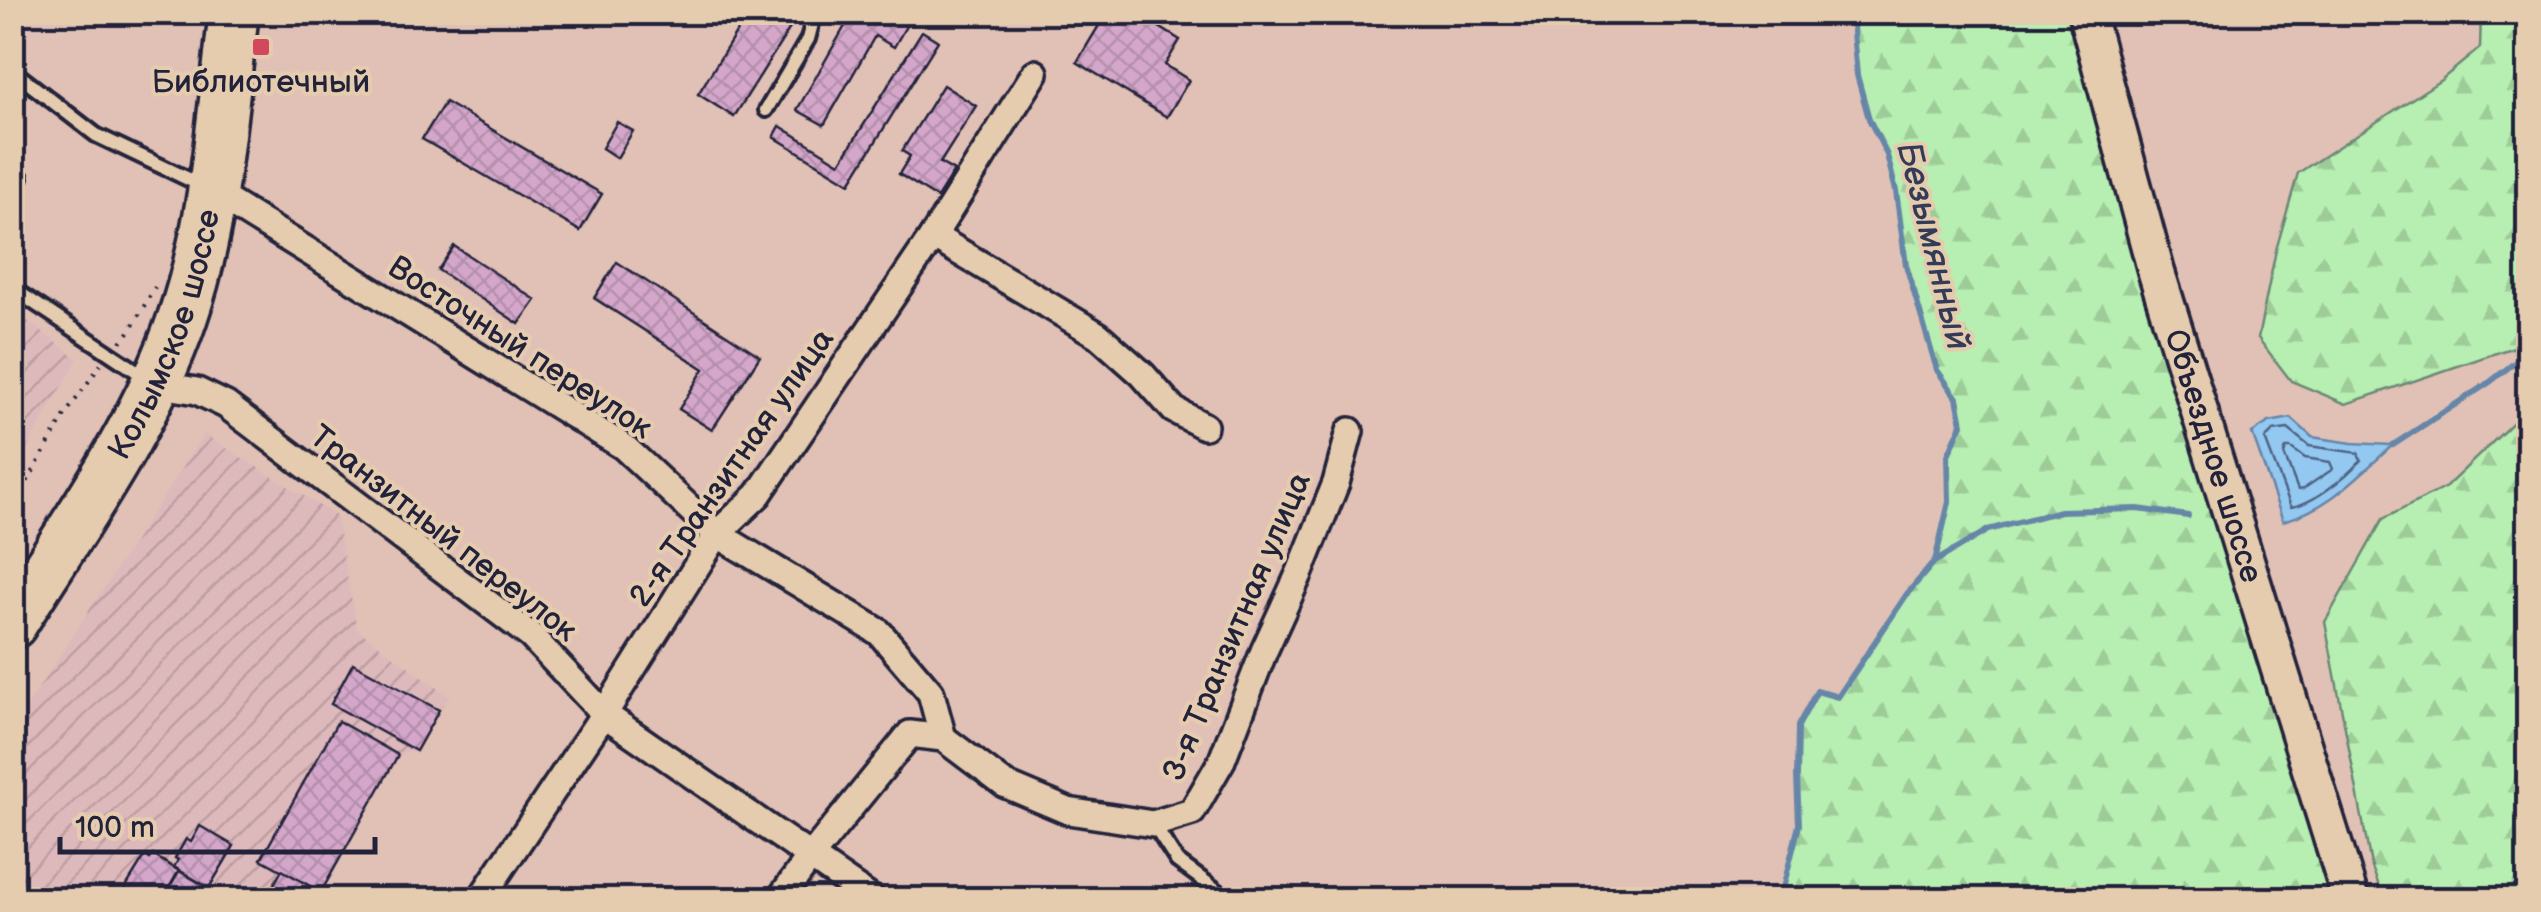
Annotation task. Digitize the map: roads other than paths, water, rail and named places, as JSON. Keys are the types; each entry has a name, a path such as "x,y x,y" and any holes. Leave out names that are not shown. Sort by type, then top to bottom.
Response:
{"highway":[{"name":"Колымское шоссе","path":"12,624 110,466 155,384 190,292 212,191 234,12"}],"street":[{"name":"Объездное шоссе","path":"2086,12 2156,272 2351,900"},
{"name":"2-я Транзитная улица","path":"480,900 717,534 758,495 933,236 1035,73"},
{"name":"Восточный переулок","path":"212,191 624,447 717,534 879,632 931,693 944,738"},
{"path":"933,236 1098,335 1142,374 1174,410 1204,426"},
{"name":"Транзитный переулок","path":"155,384 197,391 226,405 531,636 604,714 873,900"},
{"name":"3-я Транзитная улица","path":"944,738 1004,784 1068,811 1153,824 1192,812 1222,760 1264,650 1300,572 1336,483 1350,431"},
{"path":"779,900 910,734 944,738"}],"lane":[{"path":"766,110 808,39 815,12"},
{"path":"12,70 96,136 212,191"},
{"path":"12,196 21,178"},
{"path":"12,288 155,384"},
{"path":"1153,824 1177,862 1230,900"}],"water":[{"path":"2291,418 2312,437 2393,445 2329,500 2283,521 2252,433 2269,422"}],"waterway":[{"name":"Безымянный","path":"1780,900 1799,825 1798,726 1817,691 1838,697 1907,594 1935,561 1949,502 1948,455 1962,424 1957,398 1937,370 1906,265 1887,155 1869,119 1857,75 1854,12"},
{"path":"2393,445 2490,382 2528,352"},
{"path":"1936,561 1988,530 2060,511 2138,509 2188,516"}],"place":[{"name":"Библиотечный","path":"261,47"}]}
